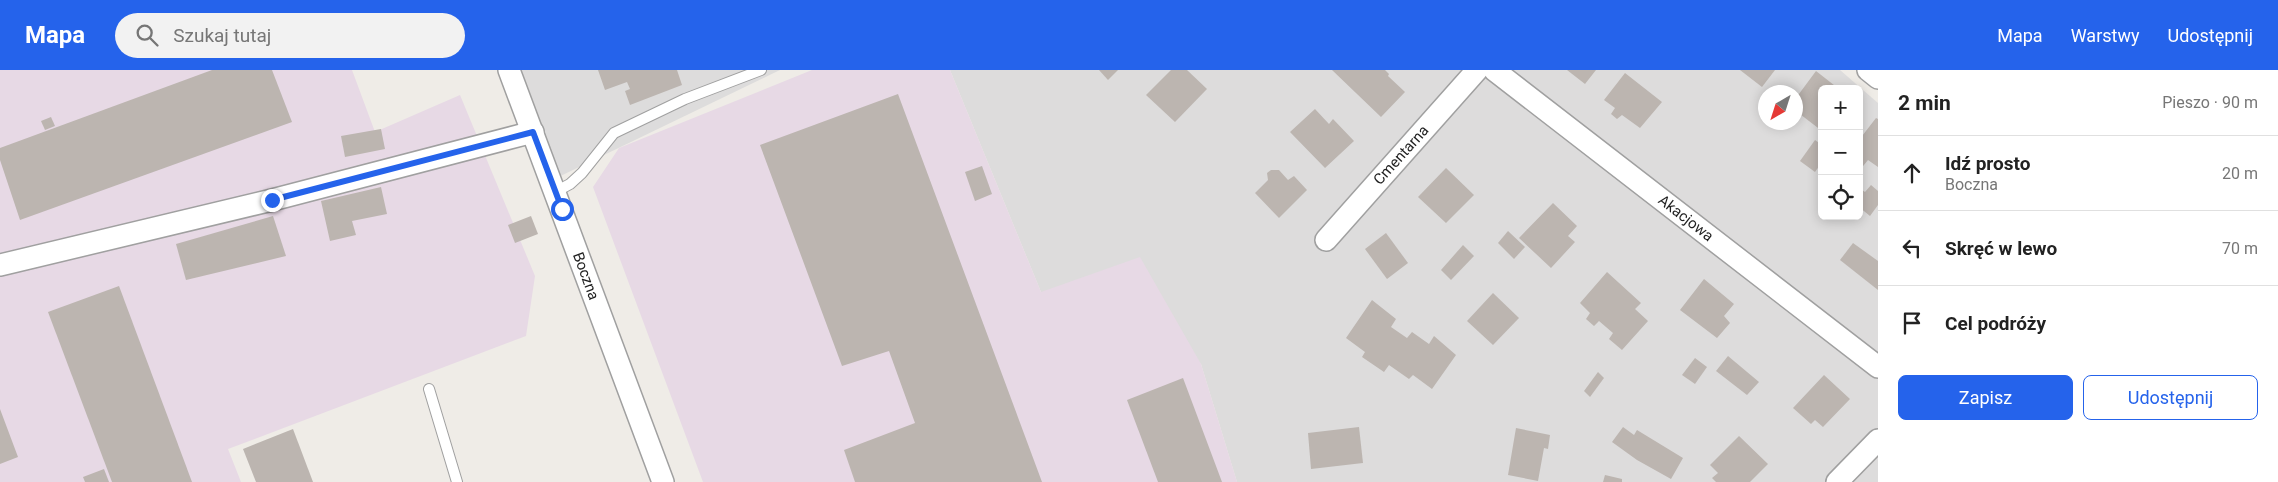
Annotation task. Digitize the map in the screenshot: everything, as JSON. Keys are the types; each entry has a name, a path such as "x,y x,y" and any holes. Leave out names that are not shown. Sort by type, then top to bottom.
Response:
{"street":[{"name":"Boczna","path":"509,70 663,482"},
{"name":"Cmentarna","path":"1326,240 1477,70"},
{"name":"Akacjowa","path":"1494,70 1878,366"},
{"path":"1868,70 1878,78"},
{"path":"0,265 300,193 533,132"},
{"path":"1837,482 1878,440"}],"lane":[{"path":"555,192 570,184 582,173 614,133 685,99 761,70"},
{"path":"429,389 457,482"}],"shaded area":[{"path":"0,70 352,70 375,132 460,95 535,276 526,336 228,449 241,482 0,482"},
{"path":"506,70 780,70 546,183"},
{"path":"812,70 950,70 1041,292 1140,257 1201,364 1237,482 703,482 593,187 619,148"},
{"path":"950,70 1840,70 1857,85 1818,85 1818,220 1863,220 1863,90 1878,103 1878,482 1237,482 1201,364 1041,292"}],"building":[{"path":"212,70 272,70 292,122 20,220 0,160 0,148"},
{"path":"598,70 677,70 682,85 630,105 625,91 630,89 627,82 605,90"},
{"path":"1099,70 1118,70 1108,80"},
{"path":"1171,70 1187,70 1207,89 1175,122 1146,95"},
{"path":"1332,70 1385,70 1389,74 1388,76 1405,92 1381,117"},
{"path":"1567,70 1596,70 1585,84"},
{"path":"1740,70 1775,70 1764,85 1759,85"},
{"path":"1816,71 1834,85 1818,85 1818,128 1803,116 1803,89"},
{"path":"1625,73 1662,102 1640,128 1622,115 1617,119 1611,114 1615,108 1604,100"},
{"path":"898,94 1042,482 855,482 844,450 915,423 889,351 842,366 760,145"},
{"path":"1315,109 1329,124 1333,119 1354,141 1325,168 1290,132"},
{"path":"51,117 55,126 45,130 41,121"},
{"path":"1876,118 1878,119 1878,167 1868,160 1863,166 1863,135"},
{"path":"381,129 385,149 345,157 341,136"},
{"path":"1815,140 1818,142 1818,168 1815,172 1800,161"},
{"path":"982,166 992,194 975,201 965,172"},
{"path":"1446,168 1474,195 1446,223 1418,197"},
{"path":"1271,170 1279,170 1288,180 1294,176 1307,190 1279,218 1255,193 1268,180 1267,173"},
{"path":"1871,185 1878,191 1878,205 1870,216 1863,210 1863,191 1865,192"},
{"path":"381,187 387,214 352,221 356,235 330,241 321,201"},
{"path":"1553,203 1577,226 1568,236 1575,242 1551,268 1519,238"},
{"path":"273,216 286,256 186,280 176,244"},
{"path":"531,216 538,234 515,243 508,225"},
{"path":"1508,231 1525,247 1514,259 1498,243"},
{"path":"1386,233 1408,263 1387,279 1365,249"},
{"path":"1853,243 1878,261 1878,290 1840,260"},
{"path":"1463,245 1474,256 1451,280 1441,270"},
{"path":"1607,272 1641,303 1635,309 1648,321 1622,350 1609,339 1613,333 1599,321 1594,326 1586,319 1590,313 1580,303"},
{"path":"1704,279 1734,304 1724,316 1730,323 1717,338 1680,310"},
{"path":"119,286 192,482 112,482 48,312"},
{"path":"1493,293 1519,318 1493,345 1467,321"},
{"path":"1372,300 1396,319 1391,327 1407,338 1412,332 1429,344 1434,336 1456,355 1432,389 1413,375 1409,379 1389,365 1384,372 1362,357 1365,352 1346,338"},
{"path":"1728,356 1759,382 1747,395 1716,371"},
{"path":"1695,358 1707,367 1695,384 1682,375"},
{"path":"1598,372 1604,378 1590,397 1584,391"},
{"path":"1824,375 1850,399 1823,427 1815,420 1811,424 1793,408"},
{"path":"1183,378 1222,482 1158,482 1127,400"},
{"path":"0,409 18,457 0,464"},
{"path":"1359,427 1363,463 1311,469 1308,433"},
{"path":"1623,427 1634,435 1637,430 1683,458 1671,479 1637,460 1612,442"},
{"path":"1516,428 1550,435 1548,449 1544,448 1538,481 1508,475"},
{"path":"293,429 313,482 256,482 243,449"},
{"path":"1739,436 1768,464 1750,482 1716,482 1712,478 1718,473 1710,465"},
{"path":"104,469 109,482 85,482 83,477"},
{"path":"1605,475 1622,479 1622,482 1603,482"}],"route":[{"path":"272,200 406,167 533,132 562,209"}]}
